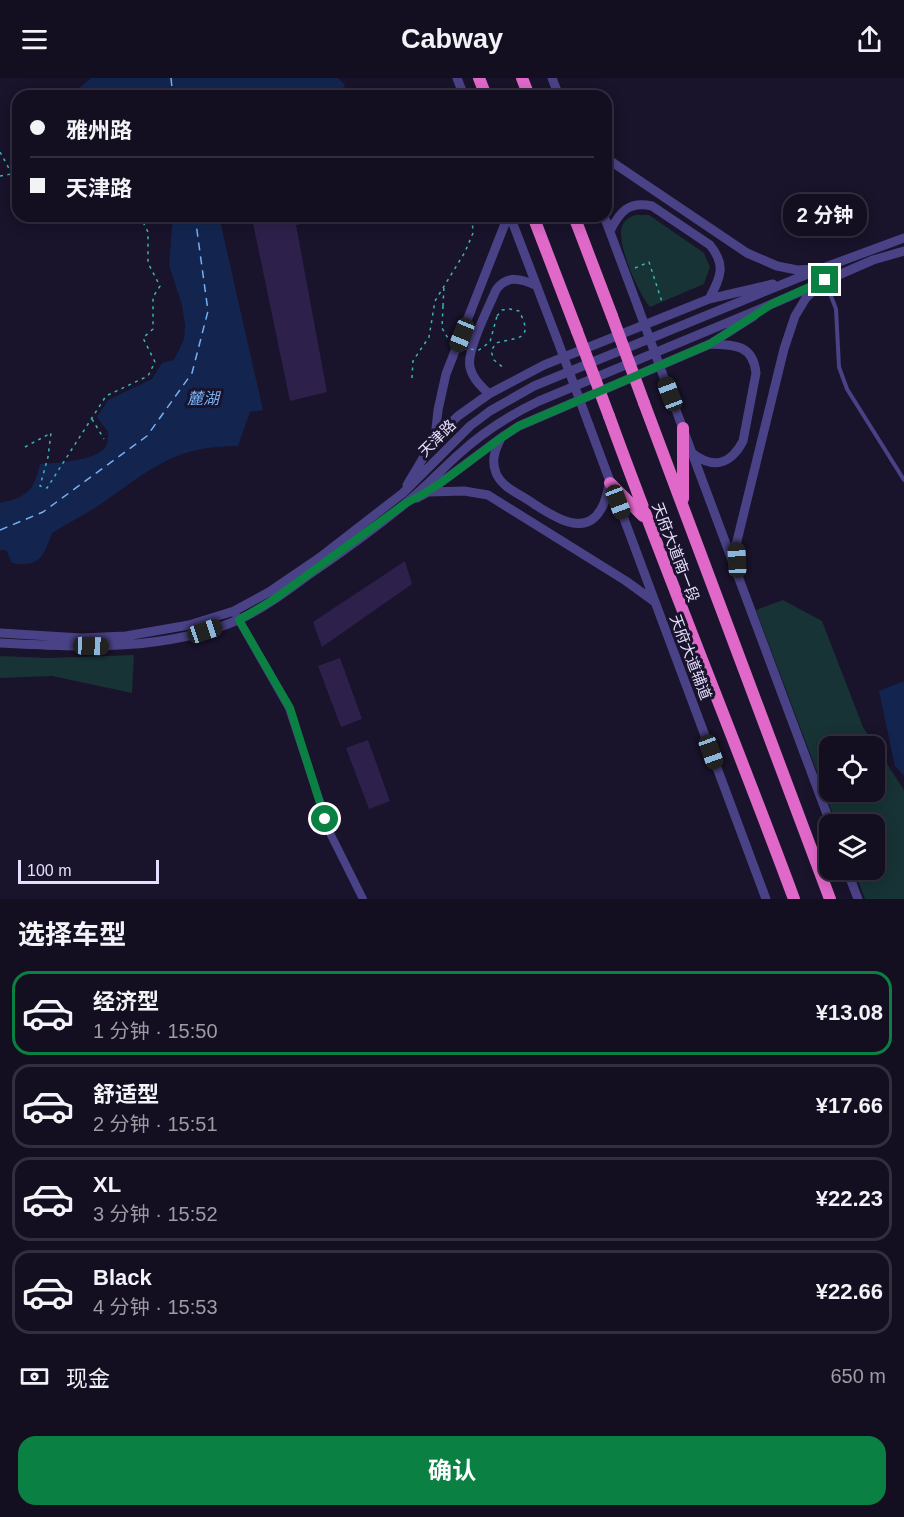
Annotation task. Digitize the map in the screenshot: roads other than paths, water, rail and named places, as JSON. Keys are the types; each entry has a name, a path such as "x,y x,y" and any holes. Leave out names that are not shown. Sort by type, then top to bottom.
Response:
{"highway":[{"name":"天府大道南一段","path":"534,222 794,899"},
{"name":"天府大道南一段","path":"576,222 830,899"},
{"path":"683,428 683,506"},
{"path":"610,483 647,520"}],"street":[{"path":"612,162 747,253 777,266 797,270 820,269"},
{"path":"610,231 622,212 630,206 642,204 652,206 710,245 717,253 720,270 709,299"},
{"path":"435,438 446,374 507,222"},
{"name":"天府大道辅道","path":"511,222 766,899"},
{"path":"606,222 827,814"},
{"name":"天津路","path":"376,520 470,426 510,399 545,382 820,269 904,238"},
{"name":"天津路","path":"0,643 110,647 168,640 205,631 236,616 376,520 406,503 461,452 508,416 549,396 873,260 904,251"},
{"path":"403,493 435,438 458,416 489,394 544,365 709,299 799,278"},
{"path":"489,394 477,383 470,369 469,356 496,290 508,279 522,279 537,286"},
{"path":"738,575 736,545 784,349 795,316 806,298 825,280"},
{"path":"406,503 428,492 502,437 542,415 710,344 772,304"},
{"path":"692,452 702,460 719,462 730,459 738,450 743,441 756,373 755,363 750,354 741,347 710,344"},
{"path":"502,437 493,460 497,476 505,486 563,521 578,524 591,519 601,511 610,483"},
{"path":"428,492 464,491 488,495 655,602"},
{"path":"236,616 290,708 319,802 337,850 363,899"},
{"name":"天津路","path":"0,633 82,638 126,636 236,616"},
{"path":"851,880 858,899"}],"lane":[{"path":"820,269 836,309 839,366 847,389 904,480"}],"water":[{"path":"91,78 338,78 345,85 342,90 77,90"},
{"name":"麓湖","path":"173,222 220,222 263,410 250,412 238,446 199,450 168,460 52,533 43,554 34,562 12,563 6,550 0,550 0,503 17,498 28,491 35,481 40,464 86,458 101,451 107,444 108,432 97,417 108,400 152,379 162,363 174,360 184,339 185,325 182,305 169,265"},
{"path":"904,681 904,776 895,766 879,691"}]}
